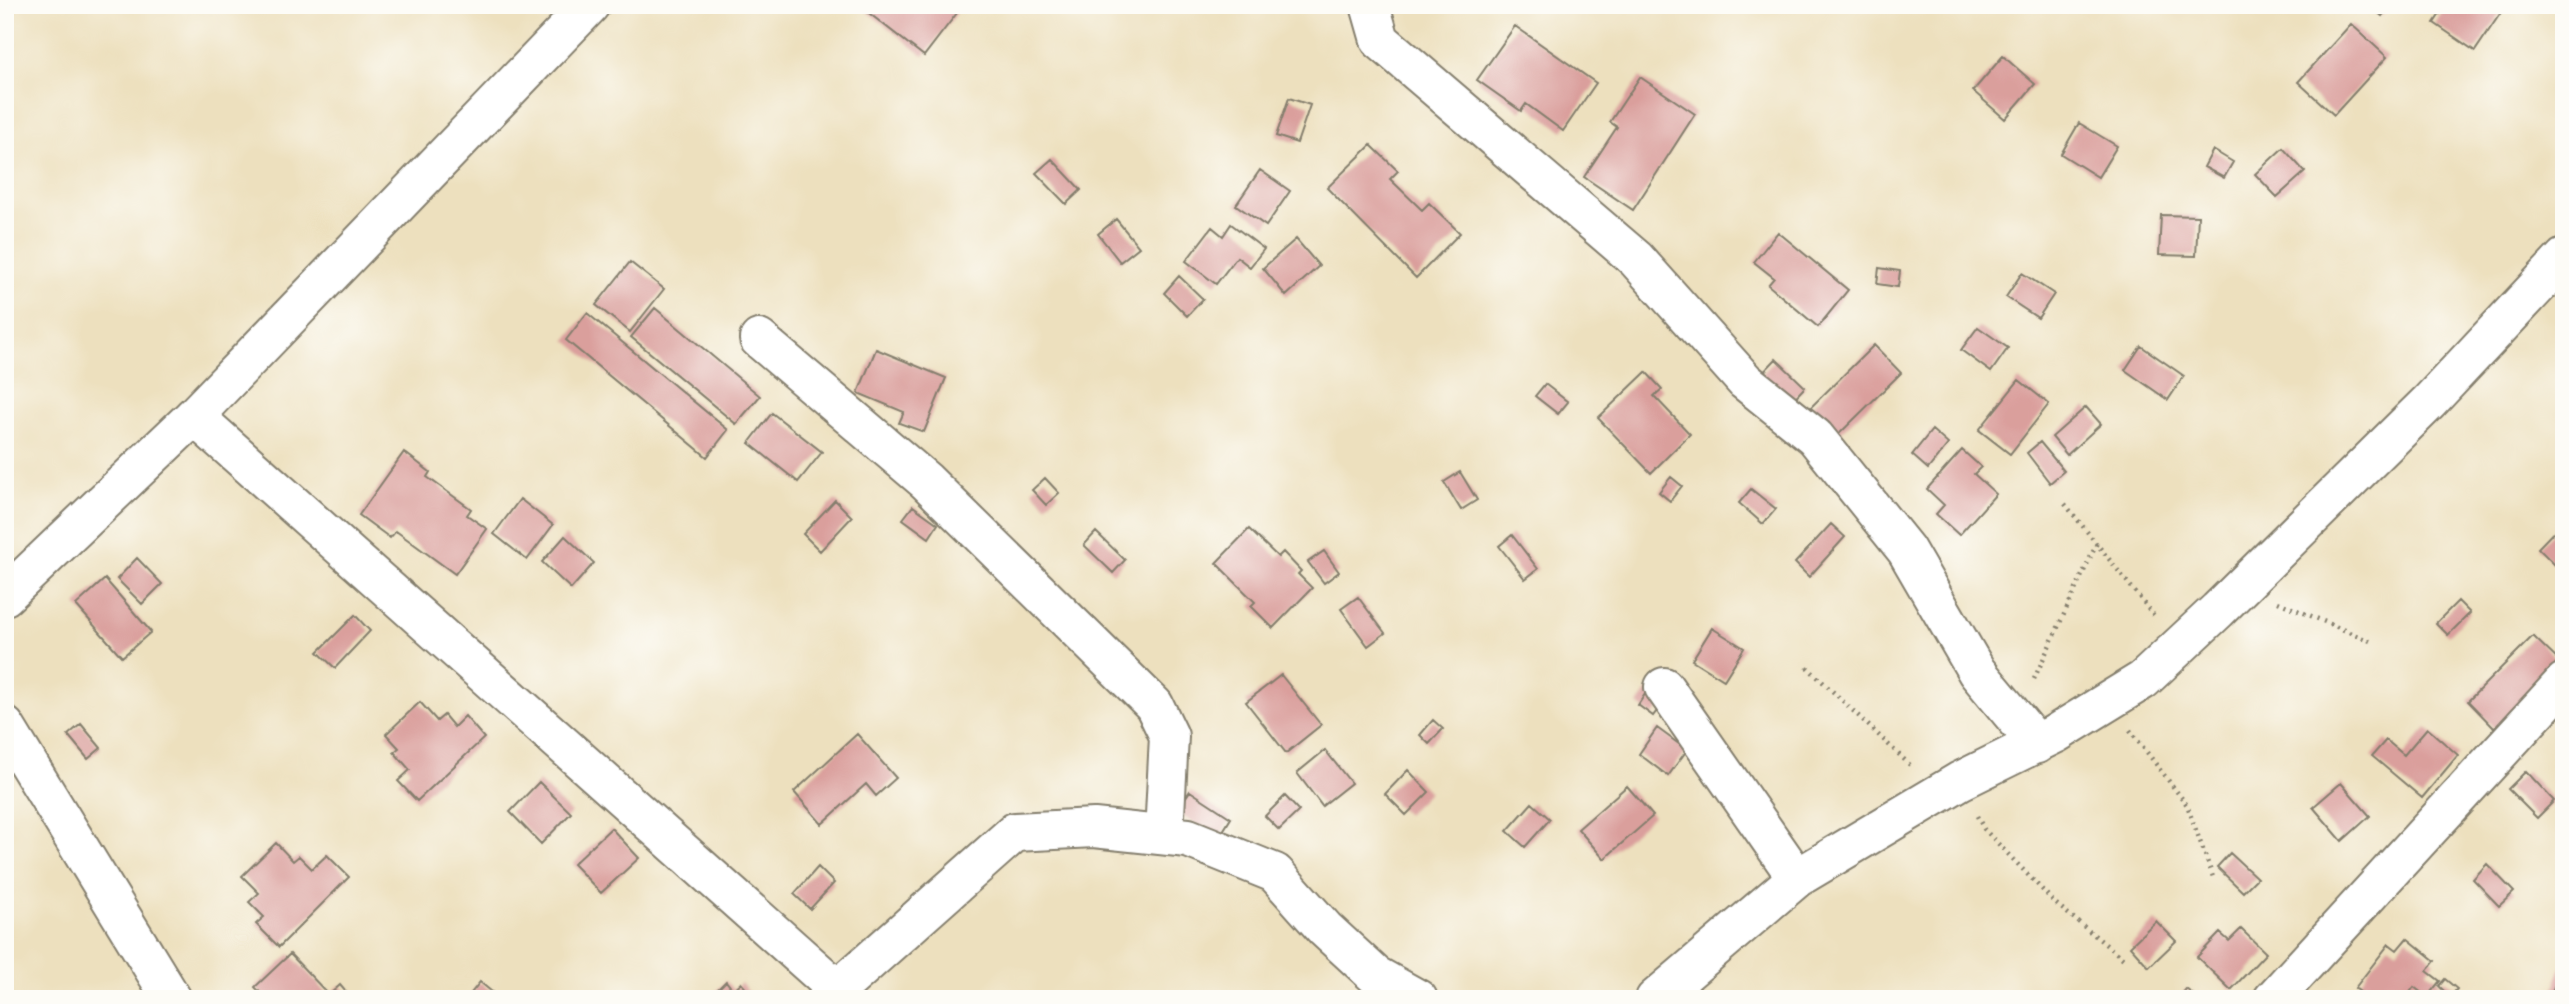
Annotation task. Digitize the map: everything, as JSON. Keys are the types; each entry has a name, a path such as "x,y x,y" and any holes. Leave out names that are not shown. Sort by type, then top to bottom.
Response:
{"street":[{"path":"5,596 194,416 590,5"},
{"path":"1370,5 1380,40 1636,259 1745,381 1815,436 1906,550 1977,672 2028,733"},
{"path":"1655,999 1797,878 1949,786 2028,733 2108,702 2143,680 2429,402 2564,258"},
{"path":"759,339 926,481 1154,705 1169,736 1164,835"},
{"path":"194,416 832,994 1015,832 1094,828 1188,838 1275,873 1325,929 1375,975 1418,999"},
{"path":"2273,999 2564,682"},
{"path":"1664,687 1797,878"},
{"path":"5,726 172,999"}],"path":[{"path":"2065,505 2179,646"},
{"path":"2028,733 2034,680 2096,543"},
{"path":"2242,586 2370,641"},
{"path":"1807,667 1949,786 1984,829 2055,903 2126,961"},
{"path":"2108,702 2188,805 2213,877"}],"building":[{"path":"869,5 947,5 957,13 924,56 865,10"},
{"path":"2369,5 2391,5 2382,16"},
{"path":"2446,5 2506,5 2475,51 2434,23"},
{"path":"2351,24 2387,57 2334,115 2298,82"},
{"path":"1515,26 1596,83 1563,131 1526,104 1521,111 1477,80"},
{"path":"2003,56 2035,84 2005,119 1973,91"},
{"path":"1640,77 1695,114 1633,210 1584,177 1617,127 1610,122"},
{"path":"1289,98 1310,105 1297,143 1276,136"},
{"path":"2079,123 2117,146 2098,177 2061,154"},
{"path":"1371,145 1398,171 1390,179 1422,210 1429,203 1460,233 1416,278 1327,188"},
{"path":"2283,148 2305,172 2277,197 2255,174"},
{"path":"2213,150 2233,162 2224,178 2204,167"},
{"path":"1052,159 1081,190 1066,204 1036,173"},
{"path":"1260,170 1290,191 1266,226 1236,205"},
{"path":"2161,215 2198,216 2196,256 2159,255"},
{"path":"1116,219 1139,247 1120,262 1098,234"},
{"path":"1231,224 1264,249 1250,267 1237,257 1216,284 1186,261 1212,227 1223,236"},
{"path":"1778,232 1848,290 1818,327 1768,285 1774,278 1754,262"},
{"path":"1296,239 1319,266 1286,296 1263,268"},
{"path":"630,262 664,289 630,332 596,305"},
{"path":"1879,268 1900,271 1898,287 1877,284"},
{"path":"2022,273 2054,294 2038,318 2006,297"},
{"path":"1179,276 1203,299 1187,316 1164,293"},
{"path":"655,308 760,396 736,424 631,337"},
{"path":"587,313 728,430 707,457 566,340"},
{"path":"1978,327 2008,348 1991,372 1961,350"},
{"path":"1874,345 1901,373 1835,438 1808,410"},
{"path":"2141,346 2184,376 2168,400 2125,370"},
{"path":"876,349 946,378 924,432 899,423 904,412 858,393"},
{"path":"1776,359 1805,387 1785,408 1756,380"},
{"path":"1646,372 1662,389 1654,396 1690,434 1651,473 1598,418"},
{"path":"2019,380 2049,404 2010,454 1979,430"},
{"path":"1545,384 1568,402 1558,414 1535,396"},
{"path":"2086,407 2101,424 2067,455 2052,437"},
{"path":"772,413 822,452 798,482 749,443"},
{"path":"1932,430 1948,444 1928,469 1912,455"},
{"path":"2040,442 2064,471 2050,483 2027,453"},
{"path":"1962,450 1981,467 1974,474 1996,494 1959,535 1936,514 1944,505 1927,489"},
{"path":"404,452 430,472 427,477 471,509 467,515 487,529 455,574 396,531 390,538 359,515"},
{"path":"1460,472 1477,500 1461,510 1444,482"},
{"path":"1671,477 1682,486 1670,501 1659,492"},
{"path":"1045,478 1059,493 1046,505 1032,490"},
{"path":"1751,489 1776,509 1763,524 1739,503"},
{"path":"520,499 553,525 527,560 494,534"},
{"path":"835,500 852,517 820,551 803,534"},
{"path":"913,506 938,524 929,538 903,519"},
{"path":"2564,521 2564,574 2538,548"},
{"path":"1831,524 1845,537 1809,577 1795,563"},
{"path":"1249,529 1278,557 1283,552 1301,571 1298,574 1312,588 1273,628 1251,606 1255,602 1216,563"},
{"path":"1096,532 1125,560 1113,573 1084,545"},
{"path":"1512,535 1538,569 1525,579 1499,546"},
{"path":"565,536 594,563 571,589 542,562"},
{"path":"1324,551 1339,572 1324,583 1308,562"},
{"path":"137,558 162,584 142,604 117,579"},
{"path":"105,579 151,632 122,657 76,605"},
{"path":"1358,597 1385,633 1368,646 1341,609"},
{"path":"2458,601 2470,613 2448,635 2436,623"},
{"path":"355,615 370,631 335,668 318,652"},
{"path":"1712,628 1744,648 1724,680 1692,660"},
{"path":"2533,636 2561,663 2495,729 2468,701"},
{"path":"1281,675 1321,725 1286,753 1246,702"},
{"path":"1649,688 1665,700 1653,716 1638,705"},
{"path":"420,702 437,721 444,715 454,727 465,716 484,738 417,801 398,781 410,770 394,752 399,748 386,734"},
{"path":"1433,720 1443,729 1429,744 1420,735"},
{"path":"81,724 101,748 88,759 68,735"},
{"path":"1657,728 1687,750 1668,776 1639,754"},
{"path":"2427,728 2458,755 2422,798 2372,756 2386,740 2404,755"},
{"path":"857,734 896,778 876,796 866,784 822,824 794,792"},
{"path":"1325,750 1351,783 1322,806 1297,773"},
{"path":"1408,770 1429,792 1406,815 1385,794"},
{"path":"2526,771 2554,801 2537,818 2508,789"},
{"path":"539,782 571,813 541,844 510,812"},
{"path":"2341,783 2370,816 2342,841 2313,807"},
{"path":"1627,786 1653,816 1604,859 1578,829"},
{"path":"1190,791 1231,818 1218,839 1176,812"},
{"path":"1285,796 1299,811 1279,830 1265,816"},
{"path":"1532,803 1550,819 1525,847 1507,831"},
{"path":"611,828 639,858 601,893 573,864"},
{"path":"276,843 293,861 299,856 312,869 327,855 349,877 279,947 256,924 264,917 249,902 259,893 242,876"},
{"path":"2230,853 2257,878 2243,892 2217,867"},
{"path":"2487,864 2514,892 2499,906 2473,879"},
{"path":"818,867 834,883 810,909 794,894"},
{"path":"2156,921 2176,941 2149,967 2130,946"},
{"path":"2241,929 2266,953 2231,990 2197,957 2220,933 2229,941"},
{"path":"2407,938 2435,961 2427,971 2440,981 2427,997 2414,987 2405,999 2369,999 2355,988 2389,944 2397,950"},
{"path":"290,954 329,995 340,985 352,999 266,999 255,987"},
{"path":"2564,963 2564,999 2549,999"},
{"path":"2445,979 2457,989 2450,997 2439,986"},
{"path":"726,981 733,990 741,983 755,999 711,999"},
{"path":"480,982 498,997 497,999 468,997"},
{"path":"2186,989 2199,999 2178,999"}]}
